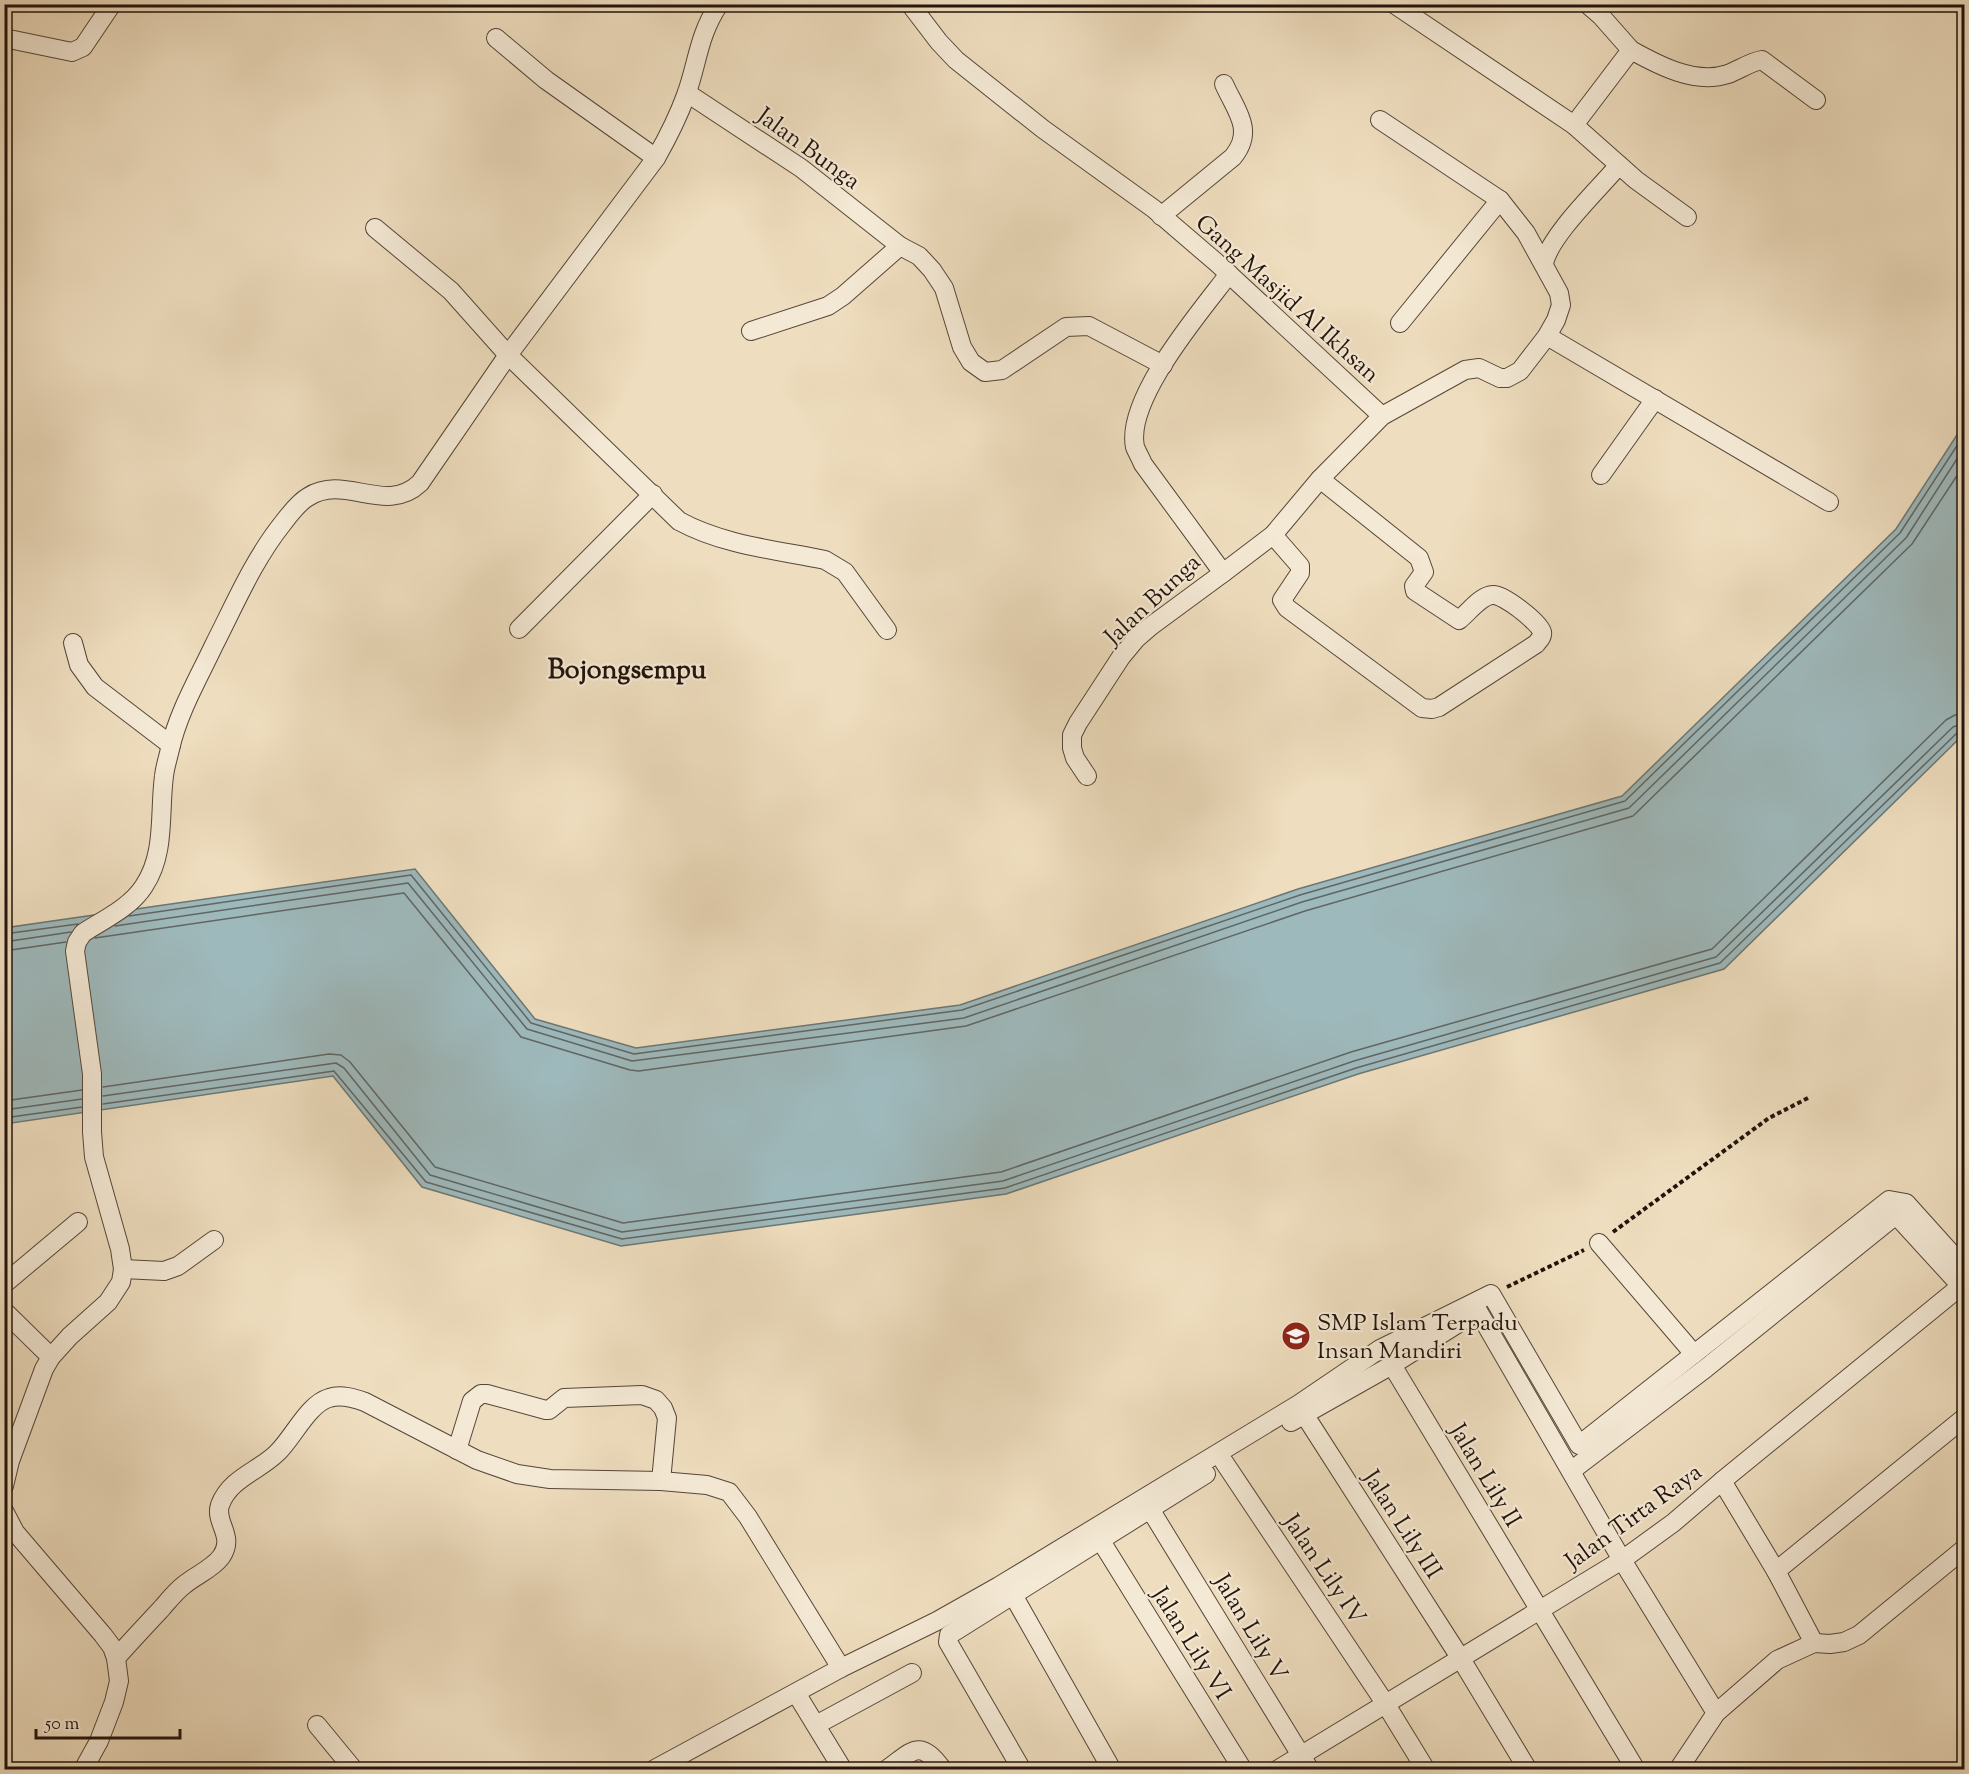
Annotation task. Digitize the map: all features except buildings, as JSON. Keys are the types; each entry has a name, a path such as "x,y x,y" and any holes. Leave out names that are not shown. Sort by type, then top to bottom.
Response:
{"street":[{"path":"4,38 72,52 83,47 112,4"},
{"path":"4,1486 10,1461 51,1357 70,1336 108,1302 121,1282 123,1269 120,1249 94,1157 92,1074 75,951 77,942 83,933 136,895 150,876 158,856 164,776 184,705 249,575 283,523 308,497 328,489 387,497 401,495 420,483 508,355 656,158 673,127 687,93 703,33 719,4"},
{"name":"Gang Masjid Al Ikhsan","path":"910,4 939,42 984,84 1161,216 1229,274 1382,416"},
{"path":"1394,4 1574,125 1619,165 1687,217"},
{"path":"1587,4 1601,16 1631,50 1659,65 1696,76 1711,77 1727,74 1762,60 1816,100"},
{"path":"496,38 546,80 656,158"},
{"path":"1574,125 1631,50"},
{"name":"Gang Masjid Al Ikhsan","path":"1161,216 1233,157 1241,144 1245,135 1244,127 1224,84"},
{"name":"Jalan Bunga","path":"687,93 801,168 900,246 919,256 944,288 962,347 971,362 985,372 1002,370 1066,327 1089,327 1164,365"},
{"path":"1222,573 1273,535 1320,479 1382,416 1465,370 1479,368 1500,378 1514,376 1547,336 1556,320 1561,305 1559,293 1526,233 1500,200 1380,120"},
{"path":"1544,263 1546,255 1561,233 1619,165"},
{"path":"1400,323 1500,200"},
{"path":"375,228 452,291 508,355 679,521 696,530 742,543 825,560 836,565 844,572 887,630"},
{"path":"751,331 828,306 843,296 900,246"},
{"name":"Jalan Bunga","path":"1087,776 1075,758 1072,735 1121,657 1151,626 1222,573 1143,464 1135,446 1136,425 1141,404 1164,365 1229,274"},
{"path":"1547,336 1829,502"},
{"path":"1601,475 1655,399"},
{"path":"1273,535 1300,566 1300,573 1282,600 1287,608 1422,708 1438,707 1542,638 1542,631 1535,622 1501,596 1486,597 1459,620 1415,591 1414,586 1424,572 1419,558 1320,479"},
{"path":"519,629 653,494"},
{"path":"73,643 80,665 95,687 171,746"},
{"path":"653,1770 999,1586 1299,1404 1380,1349 1491,1294 1579,1445 1889,1200 1906,1203 1960,1263 1965,1259"},
{"path":"1571,1471 1706,1368 1896,1215 1963,1287 1722,1481"},
{"path":"4,1284 78,1222"},
{"path":"123,1269 164,1271 178,1266 214,1240"},
{"path":"1599,1243 1694,1354"},
{"path":"4,1311 51,1357"},
{"path":"1022,1770 948,1642 950,1635 1224,1462 1392,1365 1478,1311 1622,1560 1716,1713"},
{"name":"Jalan Lily II","path":"1392,1365 1636,1770"},
{"path":"457,1450 472,1401 481,1394 546,1410 564,1398 642,1395 656,1400 663,1408 667,1418 662,1481"},
{"path":"116,1658 183,1585 218,1561 226,1546 227,1538 220,1513 220,1506 225,1496 241,1478 274,1456 291,1439 318,1403 338,1397 358,1399 491,1467 517,1474 550,1479 662,1481 707,1485 729,1492 748,1517 841,1668"},
{"name":"Jalan Lily III","path":"1304,1414 1461,1659 1528,1770"},
{"path":"1776,1571 1965,1418"},
{"name":"Jalan Lily IV","path":"1224,1462 1385,1703 1425,1770"},
{"name":"Jalan Tirta Raya","path":"1276,1770 1305,1762 1385,1703 1622,1560 1673,1523 1722,1481 1776,1571 1814,1643"},
{"name":"Jalan Lily V","path":"1150,1509 1305,1762"},
{"path":"4,1511 15,1532 104,1635 116,1658 119,1681 114,1702 104,1732 86,1769"},
{"name":"Jalan Lily VI","path":"1101,1541 1243,1770"},
{"path":"1678,1770 1716,1713 1777,1660 1814,1643 1844,1642 1859,1635 1965,1549"},
{"path":"1013,1595 1112,1770"},
{"path":"816,1725 912,1673"},
{"path":"796,1692 843,1770"},
{"path":"317,1725 354,1770"},
{"path":"886,1770 915,1749 924,1750 932,1755 943,1770"}],"path":[{"path":"1491,1294 1599,1243 1769,1118 1810,1097"}],"water":[{"path":"1964,424 1964,734 1724,969 1358,1074 1006,1194 621,1246 422,1187 333,1076 5,1124 4,928 415,869 535,1019 636,1048 960,1005 1298,889 1622,796 1896,529"}],"place":[{"name":"SMP Islam Terpadu Insan Mandiri","path":"1296,1336"}],"district":[{"name":"Bojongsempu","path":"627,669"}]}
